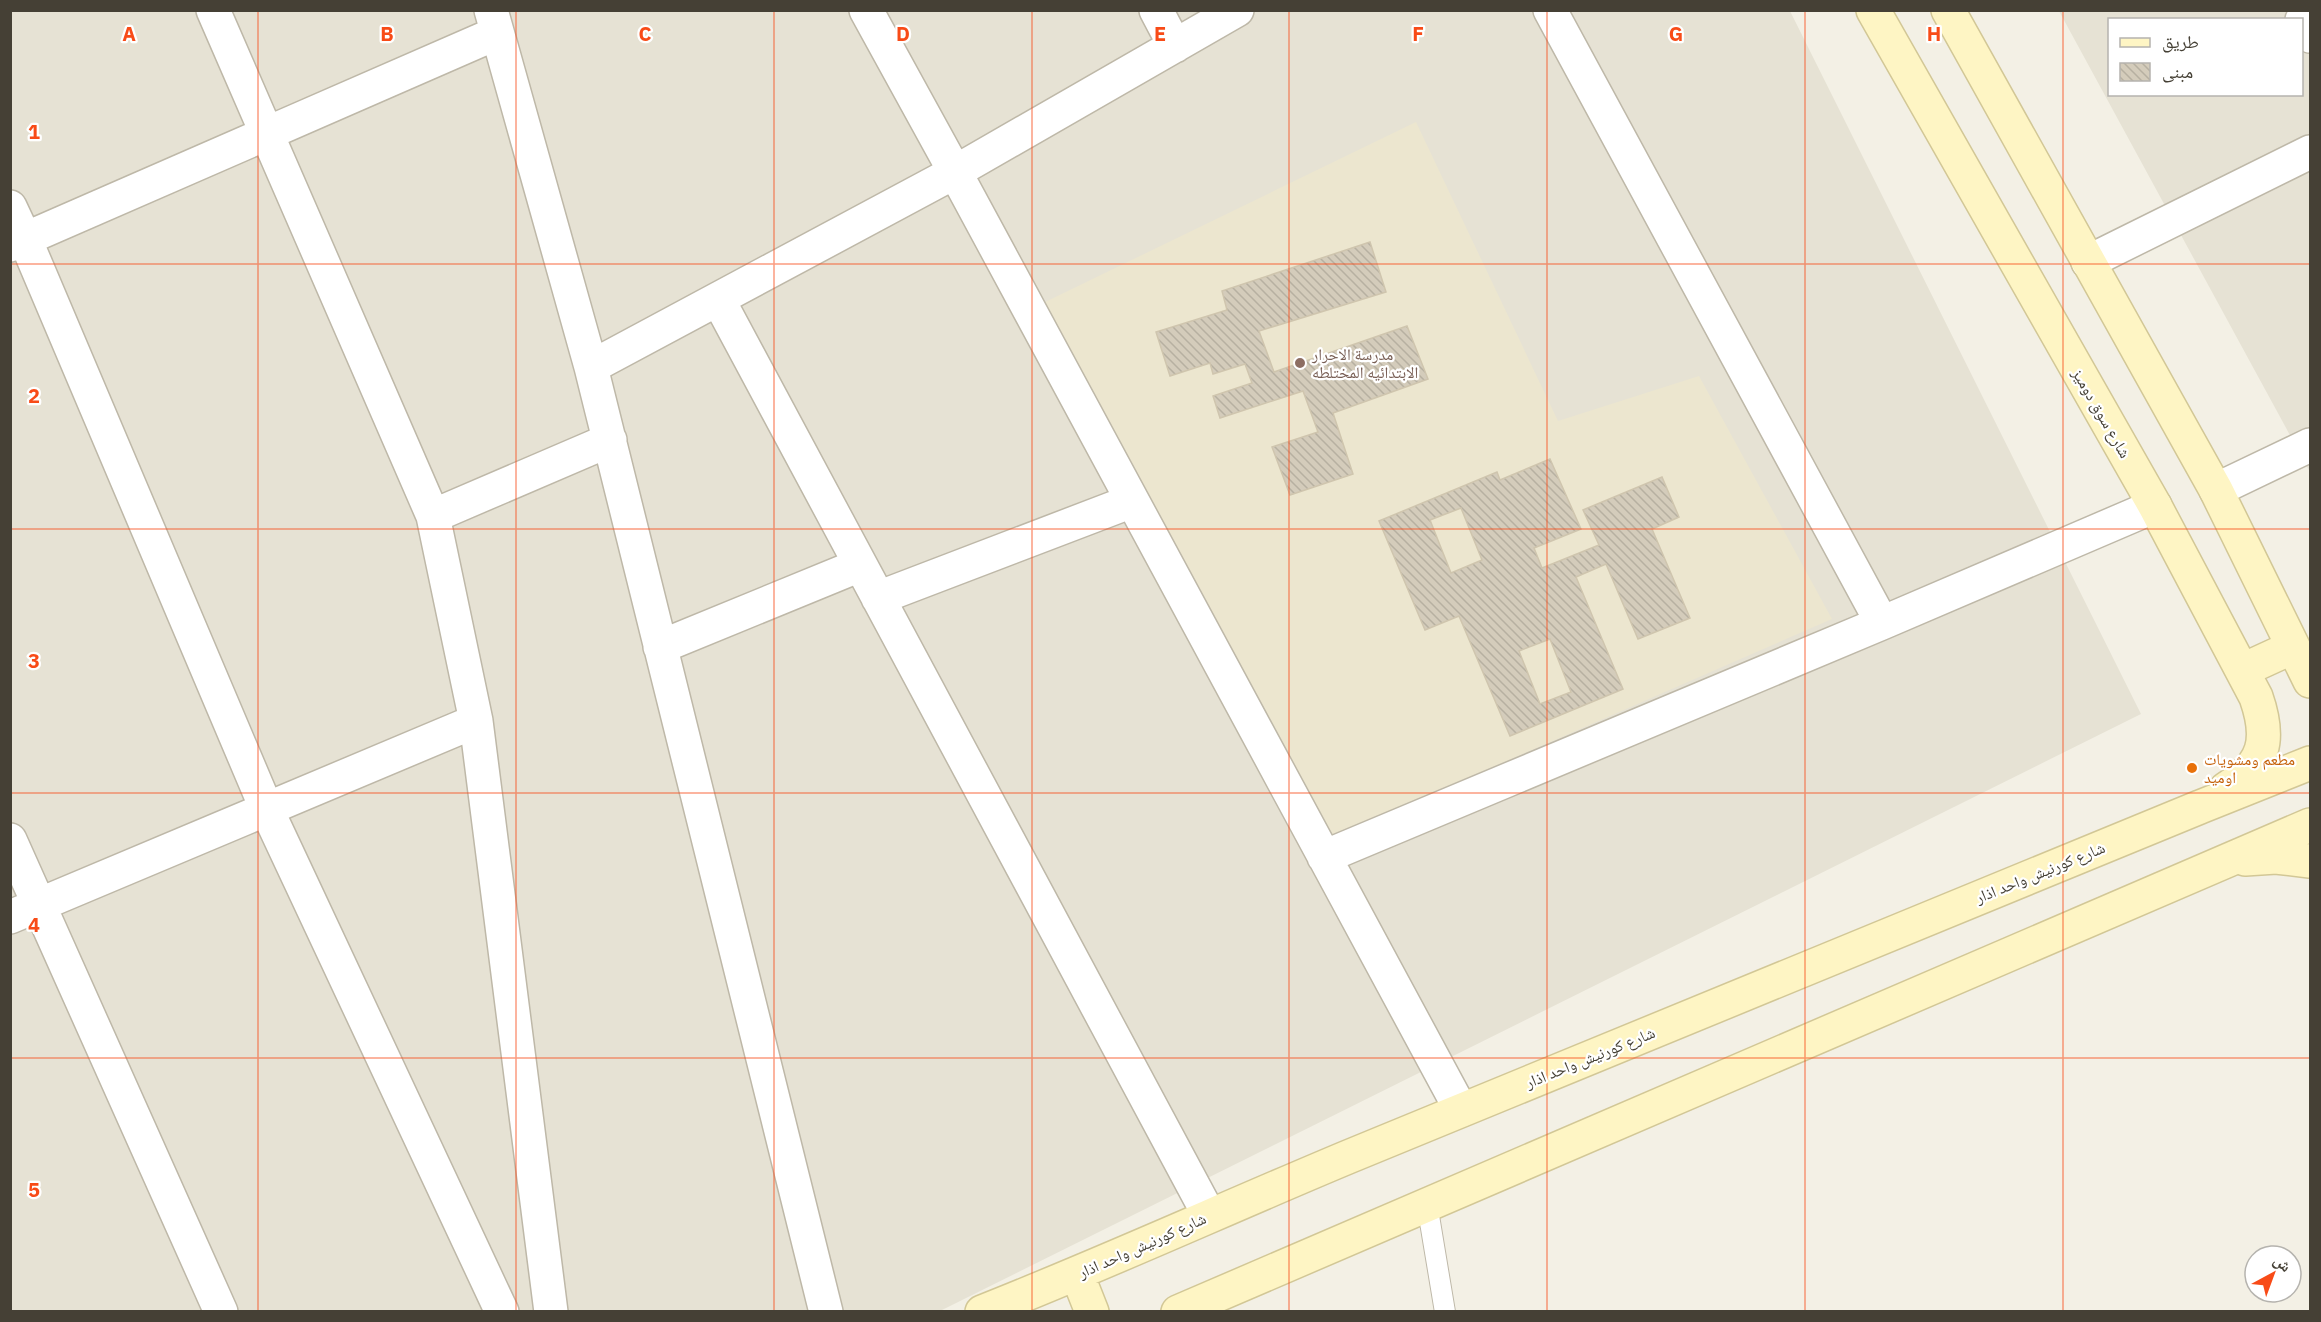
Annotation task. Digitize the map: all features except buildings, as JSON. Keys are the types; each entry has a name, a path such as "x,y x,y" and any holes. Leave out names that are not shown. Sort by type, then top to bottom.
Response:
{"main road":[{"name":"شارع سوق دوميز","path":"1873,10 2155,506 2256,697 2265,733 2262,752 2243,778 2200,807"},
{"path":"1948,10 2216,490 2310,681"},
{"path":"2243,670 2293,647"},
{"path":"2200,807 2310,763"},
{"name":"شارع كورنيش واحد اذار","path":"982,1311 1077,1274 1209,1215 1461,1110 2200,807"},
{"path":"1178,1311 2310,825"},
{"path":"2232,860 2276,857 2310,861"},
{"path":"1077,1274 1092,1311"}],"street":[{"path":"213,10 433,516 476,721 551,1311"},
{"path":"866,10 1461,1110"},
{"path":"1156,10 1175,46"},
{"path":"591,367 955,172 1237,10"},
{"path":"1550,10 1882,623"},
{"path":"18,242 265,133 494,22 610,440 826,1311"},
{"path":"2088,262 2310,152"},
{"path":"10,207 18,242 267,810 502,1311"},
{"path":"718,299 1209,1215"},
{"path":"433,516 610,440"},
{"path":"2216,490 2310,445"},
{"path":"878,598 1132,501"},
{"path":"1324,857 2155,506"},
{"path":"660,647 860,565"},
{"path":"10,917 476,721"},
{"path":"10,840 41,904 221,1311"}],"lane":[{"path":"1427,1204 1445,1311"}],"shaded area":[{"path":"10,11 1790,11 2141,714 940,1311 11,1311"},
{"path":"2059,11 2310,11 2310,472"},
{"path":"1416,122 1558,421 1699,376 1832,619 1328,839 1039,305"}],"place":[{"name":"مدرسة الاحرار الابتدائيه المختلطه","path":"1300,363"},
{"name":"مطعم ومشويات اوميد","path":"2192,768"}]}
